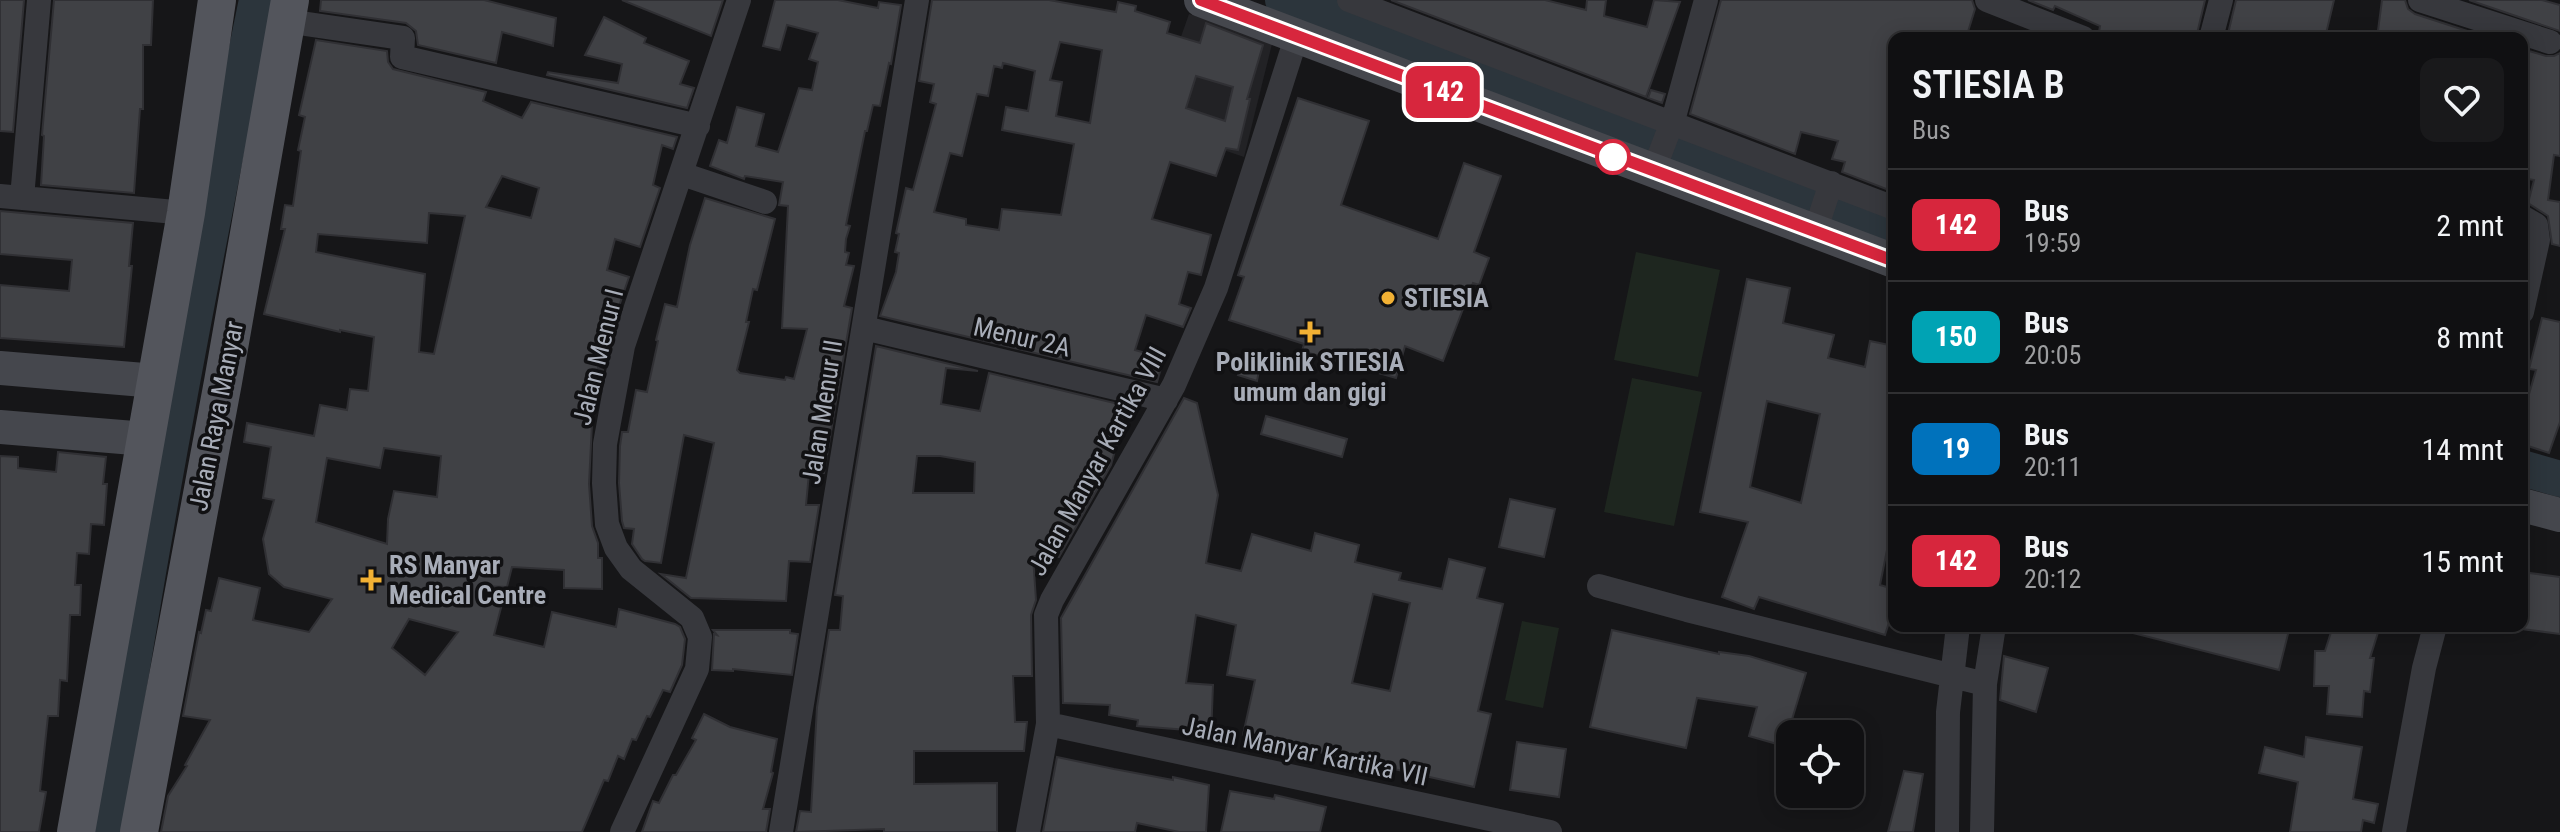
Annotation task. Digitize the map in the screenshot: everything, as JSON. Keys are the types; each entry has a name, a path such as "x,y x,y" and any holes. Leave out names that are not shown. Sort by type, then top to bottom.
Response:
{"main road":[{"path":"76,832 186,213 217,0"},
{"name":"Jalan Raya Manyar","path":"139,832 288,11"}],"street":[{"path":"39,0 11,197 186,213"},
{"name":"Jalan Menur I","path":"622,832 697,669 700,637 692,618 631,569 616,548 607,524 605,444 623,346 739,0"},
{"name":"Jalan Menur II","path":"781,832 917,0"},
{"path":"1201,0 1297,35 1664,143 1824,203 1888,256"},
{"path":"1349,0 1664,143 1824,203 1888,208"},
{"path":"1664,143 1706,0"},
{"path":"1987,0 2068,32"},
{"path":"2213,32 2221,0"},
{"path":"2420,0 2519,32"},
{"path":"288,11 403,38 402,57 698,126"},
{"name":"Jalan Manyar Kartika VIII","path":"1028,832 1048,724 1046,615 1166,400 1216,288 1297,35"},
{"path":"2528,35 2550,42"},
{"path":"682,174 765,202"},
{"path":"2528,285 2538,240 2529,221"},
{"name":"Menur 2A","path":"864,328 1166,400"},
{"path":"0,368 156,381"},
{"path":"0,427 146,439"},
{"path":"2528,507 2560,515"},
{"path":"1599,586 1985,684"},
{"path":"1947,832 1950,676 1957,632"},
{"path":"1982,832 1985,684 1993,632"},
{"path":"2394,832 2433,632"},
{"name":"Jalan Manyar Kartika VII","path":"1048,724 1550,832"}],"shaded area":[{"path":"1189,14 1273,40 1244,157 1150,125"},
{"path":"1636,252 1720,270 1698,377 1614,360"},
{"path":"1632,378 1702,392 1674,526 1604,512"},
{"path":"1522,621 1559,628 1543,708 1505,700"}],"building":[{"path":"0,0 24,0 13,132 0,131"},
{"path":"54,0 153,0 151,45 143,45 143,109 140,109 134,193 41,185 42,135"},
{"path":"321,0 484,0 556,18 553,46 502,32 496,63 418,45 416,31 406,23 320,11"},
{"path":"622,0 723,0 711,36"},
{"path":"775,0 838,0 878,8 879,2 901,5 891,64 880,106 873,105 865,131 846,225 850,226 846,239 845,252 849,253 846,265 854,266 844,306 852,308 824,473 809,473 806,505 819,505 810,562 789,561 786,601 691,598 661,574 686,578 714,443 684,435 661,563 642,559 632,544 634,529 624,528 619,483 620,446 622,432 628,432 636,390 647,392 665,304 677,307 690,245 705,198 775,219 757,290 753,289 746,322 749,322 737,370 740,373 794,379 807,329 782,328 788,206 779,205 783,182 745,176 744,179 710,166 719,140 727,143 737,107 764,114 756,146 778,152 799,88 812,90 818,62 809,59 818,33 787,25 780,50 763,46"},
{"path":"932,0 1049,0 1116,12 1118,2 1136,6 1135,11 1170,22 1167,33 1200,43 1206,23 1263,45 1247,99 1250,99 1238,150 1226,148 1216,176 1170,162 1152,219 1211,235 1201,275 1188,272 1179,304 1191,308 1183,327 1146,315 1135,350 1164,358 1157,382 880,316 896,272 899,253 895,252 899,234 896,233 906,188 913,190 936,104 930,102 934,84 919,81","holes":["1060,42 1102,50 1090,123 1056,116 1062,82 1050,80","1003,63 1035,71 1028,111 1006,107 1002,130 1074,144 1061,215 1002,209 999,230 966,225 966,219 934,212 950,153 962,156 977,94 988,96 994,66 1002,68","1196,76 1233,87 1225,121 1186,108"]},
{"path":"1391,0 1545,0 1586,10 1587,0 1606,0 1604,16 1647,27 1654,0 1680,2 1646,97"},
{"path":"1721,0 1972,0 1975,9 1968,32 1888,32 1888,190 1842,172 1845,162 1832,159 1838,141 1801,132 1795,154 1690,114"},
{"path":"2028,0 2205,0 2197,32 2099,32 2100,26 2055,6 2053,10"},
{"path":"2236,0 2334,0 2326,32 2228,32"},
{"path":"2382,0 2405,0 2408,9 2415,14 2470,32 2378,32"},
{"path":"2469,0 2542,0 2560,5 2560,31"},
{"path":"604,17 646,38 644,43 689,61 680,84 694,88 687,108 547,75 548,72 618,83 622,64 585,55"},
{"path":"316,40 387,51 388,62 393,69 486,92 483,101 522,118 531,102 677,137 673,149 662,145 653,185 660,188 640,247 615,239 607,270 629,277 598,368 603,370 603,374 586,422 592,424 589,484 592,526 598,543 598,558 602,558 602,589 564,588 564,570 512,567 507,587 479,586 478,594 503,600 494,635 544,647 552,612 616,627 619,609 680,627 685,639 682,665 670,692 663,690 636,740 632,739 624,759 618,756 582,832 161,832 168,796 210,720 183,716 199,632 206,610 211,611 219,578 260,588 253,620 309,632 332,599 284,587 269,574 263,539 274,500 263,498 271,447 244,442 247,423 314,436 320,405 347,410 350,389 368,391 374,337 264,314 285,229 281,229 285,205 293,206 301,151 298,150 305,117 299,115","holes":["502,176 539,188 531,218 486,207","429,213 465,216 434,354 419,352 425,274 316,252 318,234 427,243","384,448 441,456 437,497 394,491 387,544 316,522 327,458 380,468","409,619 458,632 425,675 392,648"]},
{"path":"2528,51 2546,56 2560,53 2560,156 2554,155 2548,200 2560,202 2560,246 2552,244 2548,216 2528,203 2534,180 2528,179"},
{"path":"1651,90 1665,94 1662,103 1648,98"},
{"path":"1298,98 1369,121 1341,205 1438,239 1464,163 1501,176 1474,252 1489,258 1479,285 1473,283 1443,361 1405,346 1396,378 1302,351 1304,344 1229,320 1244,277 1238,275"},
{"path":"0,211 133,223 124,347 0,338 0,285 69,291 72,260 0,254"},
{"path":"1747,279 1790,288 1783,323 1834,335 1828,358 1865,367 1870,341 1888,345 1888,545 1880,585 1888,587 1885,635 1759,597 1754,609 1722,597 1748,522 1700,512","holes":["1767,401 1820,414 1801,503 1750,487"]},
{"path":"2542,318 2560,322 2560,422 2549,453 2528,446 2528,397 2536,370 2529,369"},
{"path":"876,346 978,371 946,368 941,404 980,411 989,373 1127,406 1111,465 1059,557 1033,556 1036,600 1031,615 1032,676 1013,676 1015,722 1027,722 1024,751 914,751 914,784 997,783 997,832 884,832 884,829 796,832 800,811 811,812 817,707 829,630 840,630 843,596 835,595","holes":["917,456 975,462 974,493 913,493"]},
{"path":"1243,360 1260,365 1257,381 1238,375"},
{"path":"1184,398 1197,403 1218,495 1206,563 1241,571 1252,534 1311,551 1315,533 1359,545 1355,562 1401,573 1399,580 1442,589 1449,559 1485,568 1477,598 1503,604 1478,711 1491,714 1474,787 1243,735 1255,680 1227,675 1236,625 1196,615 1186,683 1213,685 1211,737 1186,736 1187,730 1137,726 1138,720 1109,715 1110,705 1063,703 1061,618","holes":["1373,594 1410,603 1390,691 1352,683"]},
{"path":"1266,416 1347,439 1342,457 1261,434"},
{"path":"58,452 106,457 104,525 91,524 89,554 77,553 75,585 81,585 80,615 70,615 67,681 60,680 58,716 48,716 40,791 46,792 39,832 0,832 0,456 18,457 18,468 56,472"},
{"path":"1510,499 1555,509 1544,557 1499,547"},
{"path":"2528,573 2560,577 2560,634 2528,630"},
{"path":"713,630 790,630 790,633 798,634 792,675 712,670 714,634 717,635"},
{"path":"1612,630 1719,654 1749,656 1806,673 1792,720 1776,720 1776,744 1749,736 1757,707 1697,698 1686,748 1590,727"},
{"path":"2129,632 2288,632 2279,670"},
{"path":"2331,632 2378,632 2370,658 2374,658 2370,692 2364,691 2362,717 2327,714 2329,686 2314,686 2315,651 2325,651"},
{"path":"2004,656 2048,668 2036,712 2000,700"},
{"path":"704,714 730,727 777,739 773,773 763,809 770,809 766,832 642,832 653,801 659,803 696,740 692,738"},
{"path":"2306,737 2362,747 2353,799 2378,804 2374,823 2363,820 2361,832 2290,832 2298,782 2259,773 2265,747 2304,757"},
{"path":"1517,742 1566,749 1559,797 1510,790"},
{"path":"1057,757 1209,785 1206,832 1179,832 1137,823 1135,832 1043,832"},
{"path":"1904,771 1923,774 1913,832 1888,832"},
{"path":"1230,791 1274,799 1275,795 1326,807 1320,832 1221,832"}],"waterway":[{"path":"106,832 176,415 257,0"},
{"path":"1283,0 1472,67 1888,226"},
{"path":"2528,470 2560,479"}],"bus line":[{"name":"142","path":"1201,0 1888,259"}],"place":[{"name":"STIESIA","path":"1388,298"},
{"name":"Poliklinik STIESIA umum dan gigi","path":"1310,332"},
{"name":"RS Manyar Medical Centre","path":"371,580"}]}
